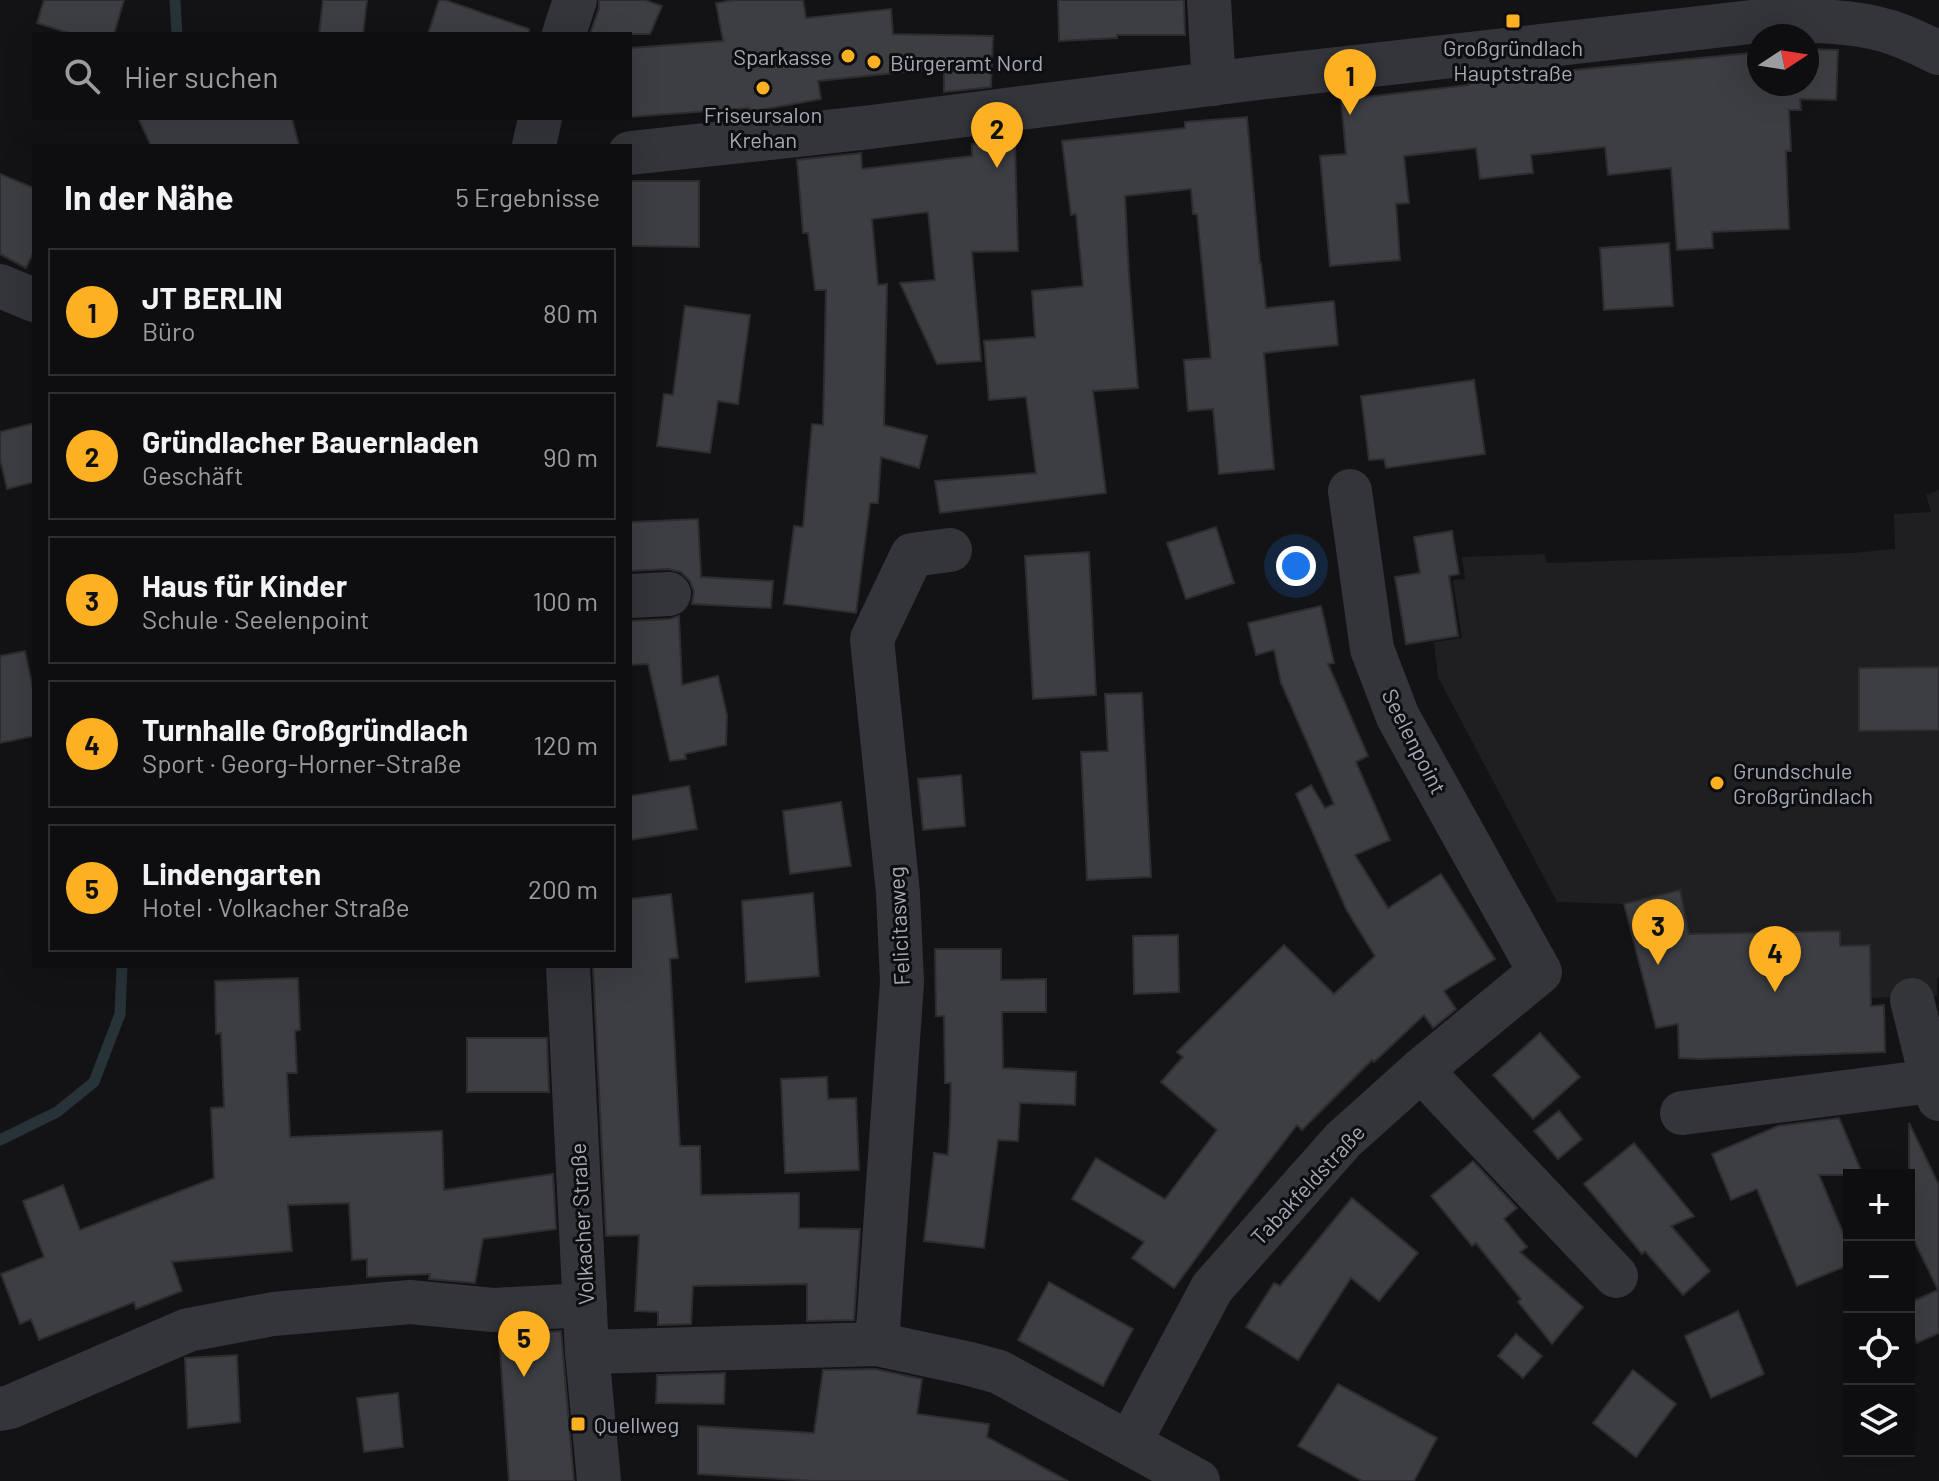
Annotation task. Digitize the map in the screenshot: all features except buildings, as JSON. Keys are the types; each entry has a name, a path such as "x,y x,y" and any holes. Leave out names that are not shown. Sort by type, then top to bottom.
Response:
{"street":[{"path":"565,32 575,0"},
{"path":"1209,0 1214,84"},
{"path":"632,153 871,127 1681,29 1763,22 1801,20 1855,24 1887,31 1939,53"},
{"path":"534,144 540,120"},
{"path":"0,286 32,299"},
{"name":"Seelenpoint","path":"1350,491 1372,649 1398,717 1540,972"},
{"name":"Felicitasweg","path":"877,1344 902,982 898,893 872,639 912,555 950,550"},
{"name":"Volkacher Straße","path":"568,968 587,1352 599,1481"},
{"name":"Tabakfeldstraße","path":"1130,1442 1212,1288 1343,1140 1421,1070 1540,972"},
{"path":"1682,1113 1935,1090 1912,1000"},
{"path":"1421,1070 1616,1276"},
{"path":"0,1409 188,1330 273,1314 410,1302 493,1310 585,1305"},
{"path":"587,1352 877,1344 999,1372 1198,1481"}],"shaded area":[{"name":"Grundschule Großgründlach","path":"1939,490 1937,996 1872,998 1870,946 1840,946 1840,931 1676,934 1679,890 1624,904 1557,902 1438,677 1434,642 1462,638 1453,580 1465,579 1462,557 1545,554 1546,563 1895,549 1894,514 1931,512 1926,495"}],"waterway":[{"path":"175,0 177,32"},
{"path":"0,1140 57,1112 94,1082 120,1014 122,968"}],"place":[{"name":"Großgründlach Hauptstraße","path":"1513,21"},
{"name":"Sparkasse","path":"848,56"},
{"name":"Bürgeramt Nord","path":"874,62"},
{"name":"Friseursalon Krehan","path":"763,88"},
{"name":"JT BERLIN","path":"1350,115"},
{"name":"Gründlacher Bauernladen","path":"997,168"},
{"name":"Grundschule Großgründlach","path":"1717,783"},
{"name":"Haus für Kinder","path":"1658,965"},
{"name":"Turnhalle Großgründlach","path":"1775,992"},
{"name":"Lindengarten","path":"524,1377"},
{"name":"Quellweg","path":"578,1424"}]}
